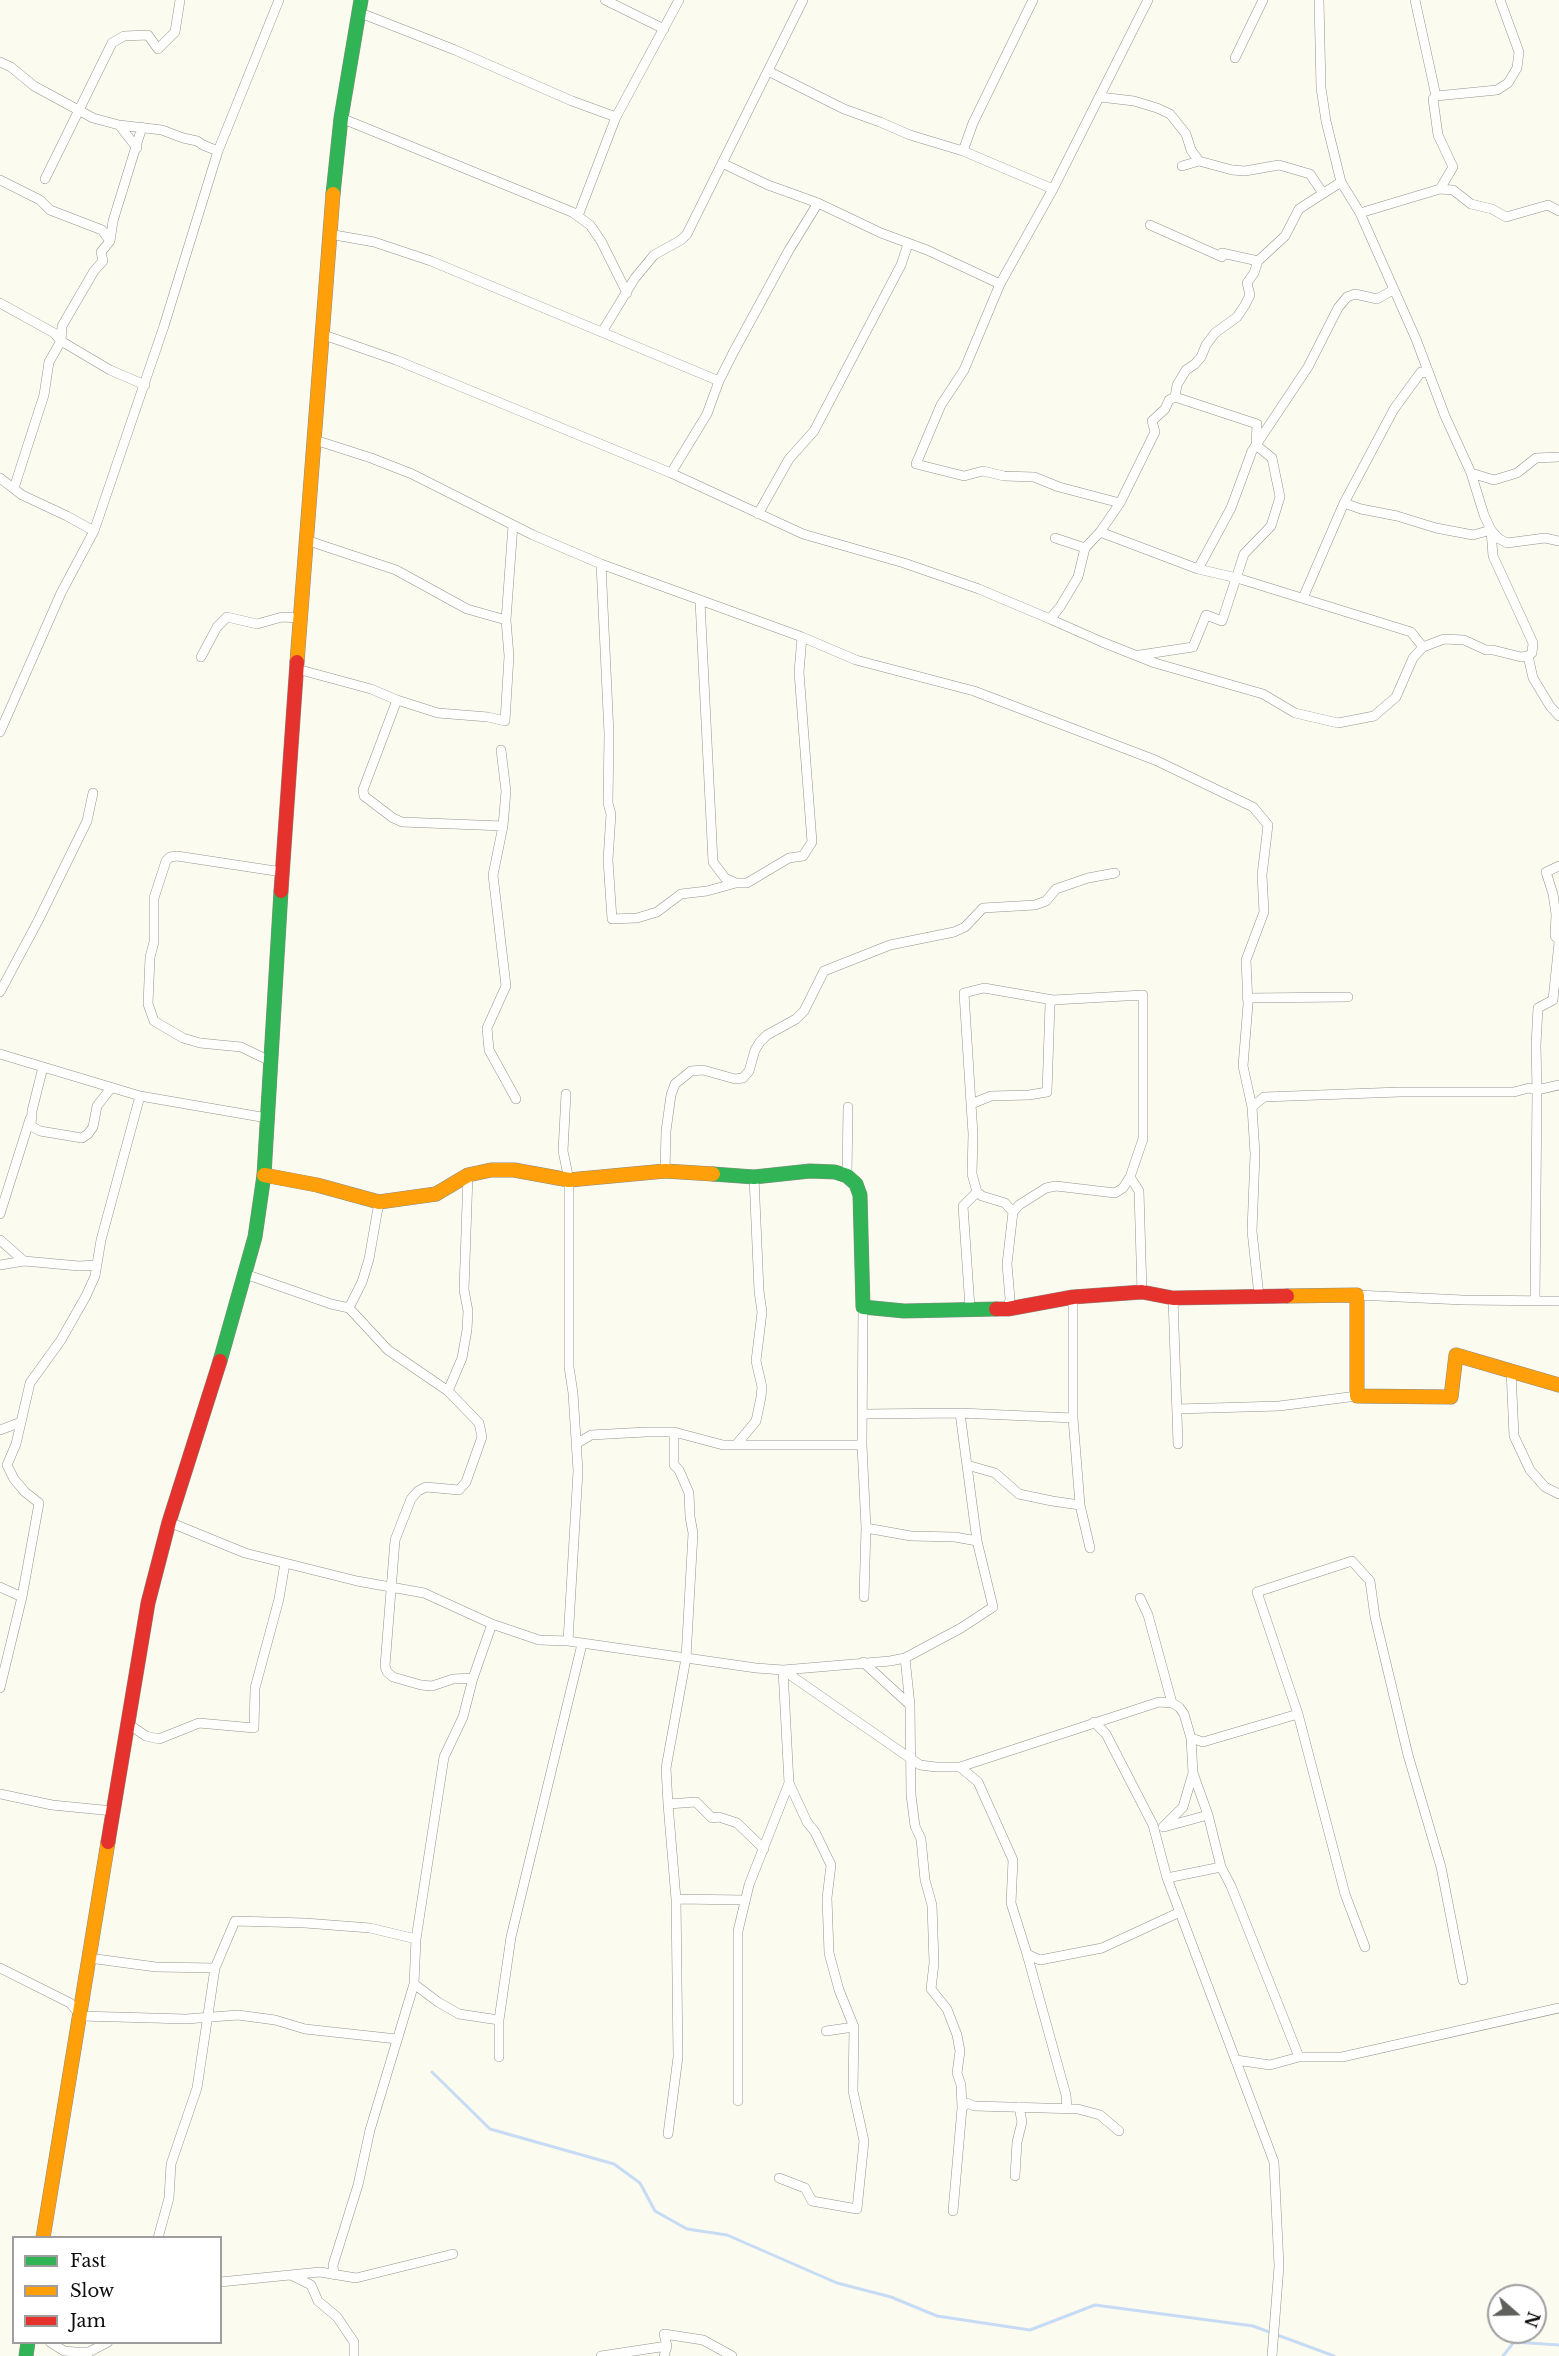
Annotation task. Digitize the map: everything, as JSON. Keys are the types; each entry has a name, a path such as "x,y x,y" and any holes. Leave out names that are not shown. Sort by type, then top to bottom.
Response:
{"main road":[{"path":"43,2236 144,1621 169,1522 255,1237 264,1175 282,872 329,234 341,118 360,6"},
{"path":"264,1175 317,1185 379,1202 436,1194 468,1175 491,1170 514,1170 569,1180 665,1171 754,1178 810,1171 835,1172 846,1176 856,1184 860,1195 863,1307 904,1311 1008,1309 1073,1297 1142,1292 1173,1298 1357,1295 1357,1396 1451,1397 1456,1355 1559,1385"}],"street":[{"path":"45,179 112,43 124,36 148,35 158,49 175,32 180,0"},
{"path":"0,732 61,593 94,531 145,385 218,151 279,0"},
{"path":"605,0 664,29"},
{"path":"578,216 616,117 679,0"},
{"path":"602,332 635,278 654,255 681,240 687,234 723,163 728,147 803,0"},
{"path":"963,151 973,123 1033,0"},
{"path":"1120,503 1059,487 1034,477 1004,476 983,471 964,476 916,464 942,405 964,370 1000,284 1053,189 1148,0"},
{"path":"1235,58 1263,0"},
{"path":"321,334 396,360 671,472 803,534 904,563 980,590 1155,663 1263,694 1295,713 1338,723 1374,716 1396,697 1413,658 1423,647 1444,639 1464,640 1486,650 1521,657 1528,656 1534,648 1493,556 1491,530 1471,473 1445,416 1416,339 1360,213 1341,182 1326,121 1321,88 1318,0"},
{"path":"1415,0 1436,96 1432,105 1438,135 1453,167 1440,189"},
{"path":"1436,96 1497,90 1508,83 1517,68 1519,52 1500,0"},
{"path":"360,6 455,50 616,117"},
{"path":"0,62 11,67 34,86 93,118 120,125 162,130 197,141 203,146 218,151"},
{"path":"768,71 844,109 910,135 963,151 1053,189"},
{"path":"1100,97 1134,101 1170,114 1186,134 1191,150 1199,161"},
{"path":"341,118 578,216 590,225 601,241 627,293"},
{"path":"120,125 137,148"},
{"path":"14,488 44,395 49,362 61,341 62,326 66,317 94,271 103,261 101,252 110,241 113,221 142,127"},
{"path":"1182,166 1199,161 1245,171 1279,165 1310,174 1322,192"},
{"path":"723,163 768,185 818,203 1000,284"},
{"path":"0,180 40,200 50,210 102,230 110,241"},
{"path":"1175,397 1177,385 1186,370 1196,364 1210,339 1237,317 1245,305 1250,295 1247,284 1258,261 1285,236 1299,209 1322,192 1341,182"},
{"path":"1360,213 1440,189 1453,190 1471,204 1492,209 1506,217 1548,206 1559,211"},
{"path":"671,472 708,414 719,381 789,250 818,203"},
{"path":"102,230 113,221"},
{"path":"1150,225 1222,257 1222,253 1258,261"},
{"path":"329,234 374,242 432,261 719,381"},
{"path":"758,514 789,459 814,431 901,265 908,244"},
{"path":"1198,569 1231,508 1256,445 1308,367 1338,308 1347,297 1355,294 1377,299 1393,290"},
{"path":"0,303 54,333 61,341 110,370 145,385"},
{"path":"1303,598 1344,503 1394,409 1421,372 1429,373"},
{"path":"1050,619 1078,577 1085,548 1100,532 1120,503 1155,432 1152,421 1165,409 1169,400 1175,397 1257,424 1256,445"},
{"path":"315,440 412,474 513,525 601,564 802,637 856,660 974,691 1155,760 1253,807 1268,825 1262,875 1264,912 1246,960 1248,1004 1243,1066 1252,1107 1255,1154 1252,1231 1259,1296"},
{"path":"1139,655 1193,647 1206,615 1222,621 1244,554 1271,526 1280,498 1272,458 1256,445"},
{"path":"1471,473 1494,480 1517,473 1536,458 1559,457"},
{"path":"0,478 22,495 94,531"},
{"path":"1344,503 1361,510 1397,516 1445,530 1473,535 1491,530"},
{"path":"297,669 371,689 438,713 488,717 505,721 509,656 506,620 513,525"},
{"path":"1491,530 1507,543 1545,538 1559,541"},
{"path":"1100,532 1198,569 1237,578 1411,632 1423,647"},
{"path":"1055,538 1085,548"},
{"path":"306,540 396,570 467,609 506,620"},
{"path":"601,564 609,722 608,803 611,814 608,860 612,919 637,918 657,912 681,894 707,891 736,883 747,883 789,858 803,856 812,842 799,672 802,637"},
{"path":"700,601 713,862 725,878 736,883"},
{"path":"201,657 217,627 228,617 257,624 282,617 300,618"},
{"path":"1528,656 1533,678 1559,716"},
{"path":"397,700 363,790 364,796 402,822 502,826"},
{"path":"501,750 506,791 493,874 506,986 487,1028 489,1050 516,1099"},
{"path":"0,992 87,821 93,793"},
{"path":"270,1061 241,1047 200,1043 183,1038 154,1021 148,1004 150,957 154,942 154,898 166,861 170,857 177,856 282,872"},
{"path":"1535,1300 1538,1008 1553,1000 1559,941 1555,936 1556,914 1546,872 1559,866"},
{"path":"665,1171 666,1131 671,1095 675,1084 691,1071 703,1070 743,1078 749,1071 754,1050 760,1041 766,1035 796,1019 804,1011 824,971 890,945 954,932 965,927 983,908 1035,905 1046,901 1056,889 1088,878 1115,873"},
{"path":"1008,1309 1010,1299 1007,1264 1013,1212 1019,1205 1046,1188 1056,1186 1116,1193 1123,1188 1130,1177 1143,1139 1143,995 1053,1000 984,988 964,993 973,1134 972,1174 977,1192 982,1196 1005,1203 1013,1212"},
{"path":"1247,998 1348,997"},
{"path":"971,1104 991,1096 1047,1092 1050,1004 1053,1000"},
{"path":"0,1054 140,1096 267,1118"},
{"path":"0,1214 43,1067"},
{"path":"1252,1107 1264,1096 1400,1092 1514,1092 1559,1085"},
{"path":"32,1111 31,1126 35,1130 82,1138 93,1127 97,1106 111,1088"},
{"path":"566,1094 563,1151 569,1180 569,1367 578,1471 568,1641"},
{"path":"0,1688 22,1597 39,1503 14,1479 7,1465 16,1444 30,1383 61,1340 86,1296 97,1265 101,1240 140,1096"},
{"path":"846,1176 848,1107"},
{"path":"448,1391 462,1358 467,1330 468,1311 464,1290 468,1175"},
{"path":"1130,1177 1139,1191 1142,1292"},
{"path":"736,1445 756,1421 762,1387 756,1361 762,1312 754,1178"},
{"path":"970,1308 963,1206 977,1192"},
{"path":"349,1308 362,1282 369,1259 379,1202"},
{"path":"0,1240 24,1262"},
{"path":"0,1265 24,1262 97,1265"},
{"path":"245,1274 349,1308 388,1350 448,1391 479,1423 482,1437 466,1482 459,1490 426,1487 418,1491 411,1500 395,1540 390,1588 387,1672 393,1677 432,1686 453,1679 472,1678"},
{"path":"1357,1295 1462,1300 1559,1300"},
{"path":"1073,1297 1073,1418 1080,1504 1090,1548"},
{"path":"1173,1298 1178,1444"},
{"path":"863,1307 862,1445 866,1527 864,1597"},
{"path":"1511,1371 1514,1436 1530,1470 1545,1488 1559,1494"},
{"path":"1177,1408 1279,1406 1357,1396"},
{"path":"863,1414 960,1413 1073,1418"},
{"path":"169,1522 245,1553 390,1588 424,1593 526,1637 783,1670 890,1661 905,1658 961,1628 993,1607 977,1541 960,1413"},
{"path":"0,1430 21,1422"},
{"path":"576,1444 591,1435 674,1432 723,1445 862,1445"},
{"path":"668,2134 678,2057 676,1899 666,1768 686,1658 693,1533 689,1493 680,1470 674,1465 674,1432"},
{"path":"967,1465 995,1473 1019,1494 1080,1504"},
{"path":"866,1527 910,1536 955,1537 977,1541"},
{"path":"1365,1947 1345,1894 1298,1714 1257,1592 1352,1561 1370,1581 1375,1617 1408,1755 1441,1867 1463,1980"},
{"path":"128,1724 146,1736 159,1739 199,1723 254,1728 257,1676 268,1644 285,1563"},
{"path":"0,1587 22,1597"},
{"path":"1140,1598 1148,1616 1172,1703"},
{"path":"334,2275 333,2265 355,2194 370,2130 414,1984 416,1939 444,1757 462,1717 472,1678 492,1624"},
{"path":"499,2057 499,2020 511,1937 582,1644"},
{"path":"905,1658 910,1705 909,1755"},
{"path":"863,1662 910,1705"},
{"path":"783,1670 909,1755 916,1766 911,1794 915,1826 921,1839 925,1880 932,1905 934,1963 931,1989 947,2009 957,2035 960,2051 957,2073 961,2085 962,2108 953,2211"},
{"path":"779,2178 805,2188 812,2201 857,2210 864,2141 853,2091 854,2027 839,1990 829,1953 827,1898 831,1865 789,1783 783,1670"},
{"path":"916,1766 960,1767 1159,1702 1172,1703 1179,1707 1184,1714 1191,1738 1193,1773 1208,1815 1221,1867 1231,1886 1299,2057"},
{"path":"1191,1738 1203,1742 1298,1714"},
{"path":"1106,1734 1108,1718"},
{"path":"1094,1722 1106,1734 1153,1825 1167,1878 1274,2162 1279,2266 1272,2356"},
{"path":"960,1767 978,1782 1013,1860 1011,1903 1066,2095 1067,2109"},
{"path":"1163,1827 1183,1807 1193,1773"},
{"path":"738,2101 738,1931 748,1886 789,1783"},
{"path":"0,1794 52,1805 113,1811"},
{"path":"668,1804 696,1802 712,1818 719,1817 737,1823 764,1849"},
{"path":"1153,1825 1163,1827 1208,1815"},
{"path":"1167,1878 1221,1867"},
{"path":"676,1899 745,1900"},
{"path":"1027,1954 1040,1960 1102,1948 1180,1912"},
{"path":"159,2236 169,2198 171,2164 197,2088 215,1968 235,1921 370,1928 416,1939"},
{"path":"89,1958 156,1967 215,1968"},
{"path":"0,1968 70,2003 81,2016 186,2019 238,2015 275,2020 304,2030 397,2039"},
{"path":"414,1984 459,2014 499,2020"},
{"path":"1236,2060 1270,2065 1299,2057 1342,2057 1559,2008"},
{"path":"826,2031 854,2027"},
{"path":"962,2108 967,2103 974,2106 997,2105 1092,2111 1119,2131"},
{"path":"1015,2176 1017,2142 1022,2122 1018,2107"},
{"path":"222,2282 320,2272 356,2278 453,2254"},
{"path":"290,2275 311,2285 318,2301 337,2317 354,2342 354,2356"},
{"path":"664,2356 667,2346 664,2334 703,2340 732,2356"},
{"path":"52,2344 75,2352 89,2352 106,2344"},
{"path":"601,2356 667,2346"}],"waterway":[{"path":"432,2072 490,2129 614,2164 640,2183 655,2211 687,2229 727,2235 837,2283 891,2297 937,2316 1030,2330 1095,2305 1253,2326 1334,2356"},
{"path":"1503,2356 1514,2342 1559,2345"}],"traffic: fast":[{"path":"333,194 341,118 361,0"},
{"path":"220,1361 255,1237 264,1175 281,891"},
{"path":"713,1174 754,1177 810,1171 835,1172 847,1176 856,1184 860,1195 863,1307 904,1311 996,1309"},
{"path":"26,2356 28,2344"}],"traffic: slow":[{"path":"297,662 333,194"},
{"path":"264,1175 317,1185 379,1202 436,1194 468,1175 491,1170 514,1170 569,1180 665,1171 713,1174"},
{"path":"1287,1296 1357,1295 1357,1396 1451,1397 1456,1355 1559,1385"},
{"path":"43,2236 108,1842"}],"traffic: jam":[{"path":"281,891 297,662"},
{"path":"996,1309 1008,1309 1073,1297 1142,1292 1173,1298 1287,1296"},
{"path":"108,1842 148,1603 169,1522 220,1361"}]}
